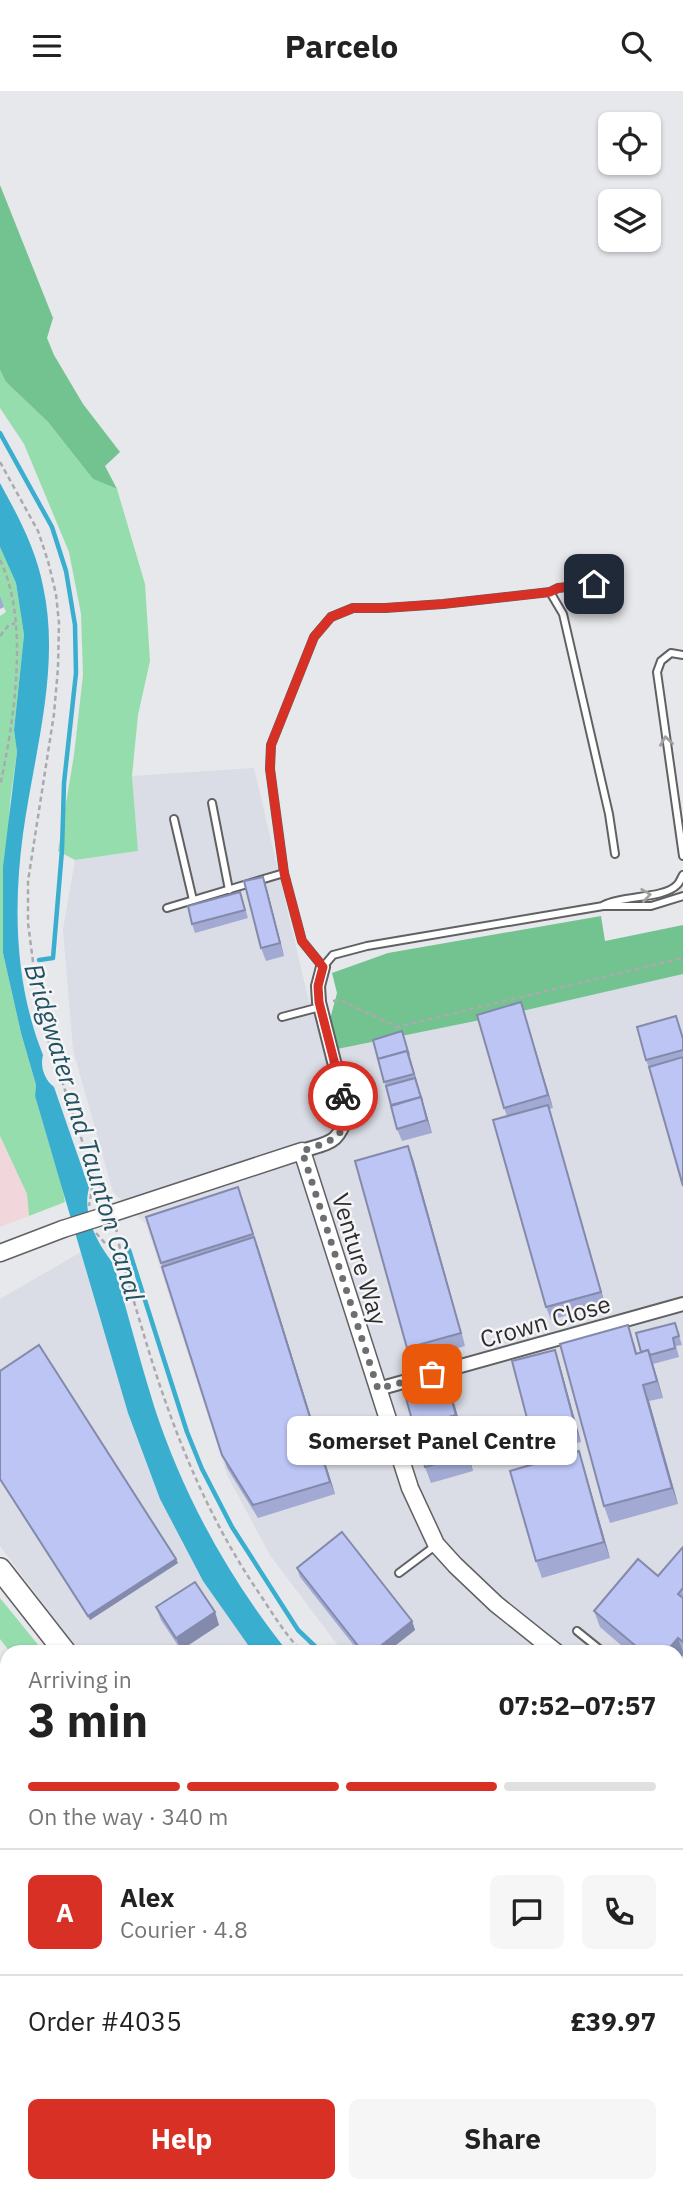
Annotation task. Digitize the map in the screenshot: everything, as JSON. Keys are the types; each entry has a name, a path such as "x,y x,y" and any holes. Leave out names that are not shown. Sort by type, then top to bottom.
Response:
{"main road":[{"path":"0,1569 60,1645"}],"street":[{"path":"0,1253 63,1229 335,1139 342,1131 347,1113 319,1004 318,986 323,967"},
{"name":"Venture Way","path":"302,1151 410,1488 436,1544 496,1604 547,1645"},
{"name":"Crown Close","path":"378,1389 683,1304"}],"lane":[{"path":"594,584 558,588 550,592 443,604 353,608 331,617 314,637 271,745 270,769 284,873 302,941 323,967 333,955 367,946 603,906 652,906 683,896"},
{"path":"550,592 563,614 609,814 615,854"},
{"path":"683,655 671,653 661,661 657,672 683,856"},
{"path":"212,803 229,890"},
{"path":"174,819 193,900"},
{"path":"167,908 284,873"},
{"path":"603,906 614,900 662,893 677,885 683,875"},
{"path":"282,1017 319,1004"},
{"path":"399,1573 436,1544"},
{"path":"577,1630 595,1645"}],"path":[{"path":"0,462 38,531 56,594 59,623 54,714 28,881 28,923 40,1016 94,1176 100,1217 96,1234 122,1262"},
{"path":"0,560 12,592 16,622 11,724 0,786"},
{"path":"0,636 8,626 16,622"},
{"path":"319,1004 340,1000 397,1027 683,958"},
{"path":"94,1176 88,1203 100,1217 122,1262 154,1371 215,1524 244,1572 296,1645"}],"shaded area":[{"path":"254,768 309,1002 326,997 330,1019 505,1015 683,974 683,1645 338,1645 270,1555 227,1475 146,1224 113,1192 73,1050 63,930 75,860 138,851 132,776"},
{"path":"0,1136 27,1194 29,1216 0,1227"},
{"path":"81,1252 128,1413 160,1499 203,1581 248,1645 74,1645 0,1546 0,1299"}],"green space":[{"path":"0,185 53,318 47,338 54,355 83,404 120,452 105,466 117,489 93,479 48,422 6,382 0,370"},
{"path":"0,370 6,382 48,422 93,479 117,489 145,584 150,661 138,715 132,776 138,851 75,860 58,851 74,755 83,675 81,614 69,552 24,444 0,408"},
{"path":"0,547 16,583 24,635 14,730 17,752 10,802 3,953 36,1085 35,1096 65,1202 29,1216 27,1194 0,1136 0,616 6,612 0,598"},
{"path":"601,916 605,941 683,925 683,974 505,1015 337,1049 330,1019 337,993 332,973 388,953"},
{"path":"0,1598 38,1645 5,1645 0,1639"}],"water":[{"path":"0,483 20,520 36,559 48,617 49,648 44,710 23,834 18,890 22,974 43,1055 45,1076 54,1087 89,1188 87,1198 92,1228 113,1263 154,1406 179,1472 227,1566 282,1645 248,1645 203,1581 160,1499 128,1413 35,1096 36,1085 3,953 3,867 17,752 14,730 24,635 16,583 0,547"}],"building":[{"path":"263,877 280,943 261,948 244,881"},
{"path":"240,892 245,910 192,924 188,906"},
{"path":"521,1002 548,1095 504,1108 477,1015"},
{"path":"676,1016 683,1039 683,1050 646,1060 637,1027"},
{"path":"402,1031 409,1055 407,1051 378,1059 373,1040"},
{"path":"407,1051 414,1074 384,1082 378,1059"},
{"path":"683,1057 683,1186 649,1067"},
{"path":"415,1078 421,1097 391,1105 386,1086"},
{"path":"421,1097 427,1120 397,1129 391,1106"},
{"path":"548,1105 601,1292 546,1307 493,1120"},
{"path":"408,1146 461,1333 407,1348 355,1161"},
{"path":"238,1187 253,1234 161,1263 146,1217"},
{"path":"254,1237 330,1482 253,1505 222,1455 162,1267"},
{"path":"675,1323 679,1336 673,1338 675,1348 650,1355 648,1350 641,1352 636,1333"},
{"path":"628,1325 636,1354 648,1350 657,1381 643,1385 672,1488 604,1506 560,1344"},
{"path":"39,1345 176,1559 88,1616 0,1479 0,1371"},
{"path":"555,1350 576,1429 533,1441 512,1361"},
{"path":"446,1379 456,1415 414,1427 404,1391"},
{"path":"456,1415 467,1455 425,1467 414,1427"},
{"path":"579,1451 604,1542 536,1561 510,1471"},
{"path":"342,1532 412,1621 382,1645 358,1645 297,1568"},
{"path":"683,1547 683,1588 678,1594 683,1598 683,1642 678,1638 672,1645 635,1645 594,1611 638,1559 658,1576"},
{"path":"195,1582 215,1612 176,1638 156,1607"}],"waterway":[{"name":"Bridgwater and Taunton Canal","path":"0,433 52,527 66,571 75,625 76,673 64,783 62,850 53,958 39,960"},
{"name":"Bridgwater and Taunton Canal","path":"129,1250 187,1432 202,1469 232,1527 298,1630 314,1645"}],"way so far":[{"path":"343,1096 347,1113 342,1131 329,1142 302,1151 354,1315 378,1389 432,1374"}],"place":[{"name":"Somerset Panel Centre","path":"432,1374"}],"route":[{"path":"343,1096 319,1002 318,986 323,967 302,941 284,873 270,769 271,745 314,637 331,617 353,608 443,604 550,592 558,588 594,584"}]}
